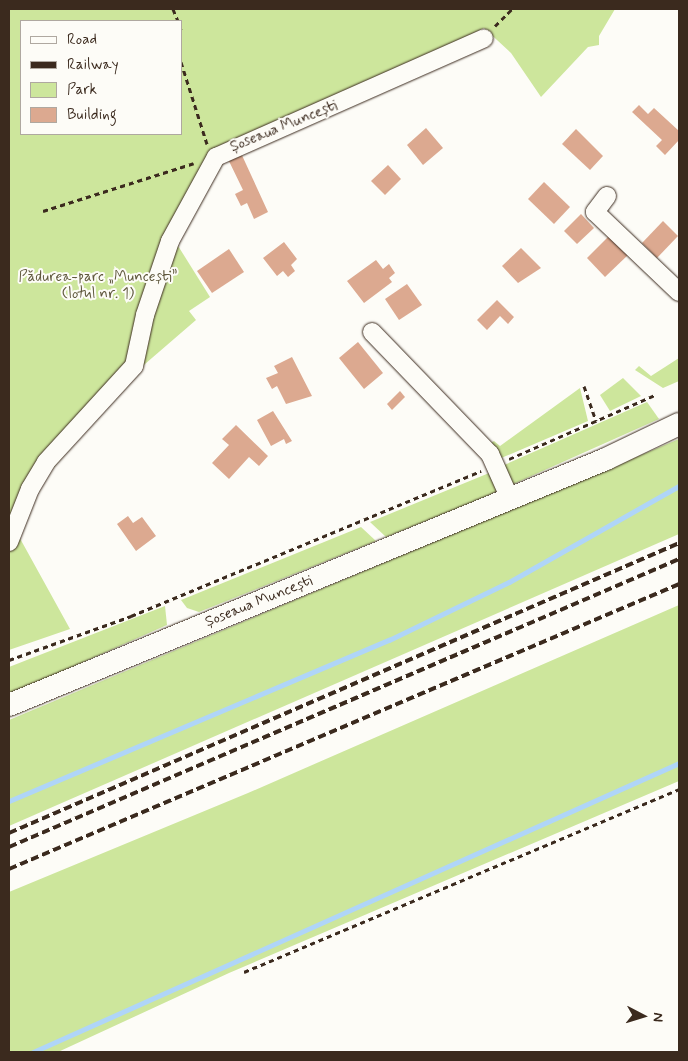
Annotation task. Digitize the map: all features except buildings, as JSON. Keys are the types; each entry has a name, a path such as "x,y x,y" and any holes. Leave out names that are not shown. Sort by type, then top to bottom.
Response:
{"main road":[{"name":"Șoseaua Muncești","path":"9,705 510,499 679,424"}],"lane":[{"name":"Șoseaua Muncești","path":"9,542 30,489 46,462 134,366 145,315 170,241 216,157 484,38"},
{"path":"607,196 595,212 679,292"},
{"path":"372,332 496,464 510,499"}],"path":[{"path":"484,38 512,9"},
{"path":"43,211 216,157 204,140 182,65"},
{"path":"584,386 596,421"},
{"path":"9,660 131,616 496,464 655,395"},
{"path":"244,972 679,790"}],"green space":[{"name":"Pădurea-parc „Muncești” (lotul nr. 1)","path":"9,9 615,9 599,36 599,45 588,47 541,97 511,53 484,28 348,95 221,145 227,157 175,241 210,297 189,311 196,320 145,364 46,476 17,533 70,629 9,650"},
{"path":"679,358 679,381 663,388 635,370 639,366 651,376"},
{"path":"623,378 641,396 610,411 600,395"},
{"path":"580,388 588,421 499,459 487,445 494,441 500,446"},
{"path":"647,402 659,419 509,486 502,466"},
{"path":"679,439 679,534 9,826 9,720"},
{"path":"494,471 500,490 476,501 386,537 370,522"},
{"path":"361,527 376,541 199,612 187,608 181,600"},
{"path":"679,605 679,781 229,973 58,1052 9,1052 9,892 248,793"},
{"path":"165,606 167,625 9,695 9,667"}],"waterway":[{"path":"9,801 389,640 509,582 679,486"},
{"path":"33,1052 679,763"}],"railway":[{"path":"9,833 679,543"},
{"path":"9,847 679,559"},
{"path":"9,869 679,584"}]}
